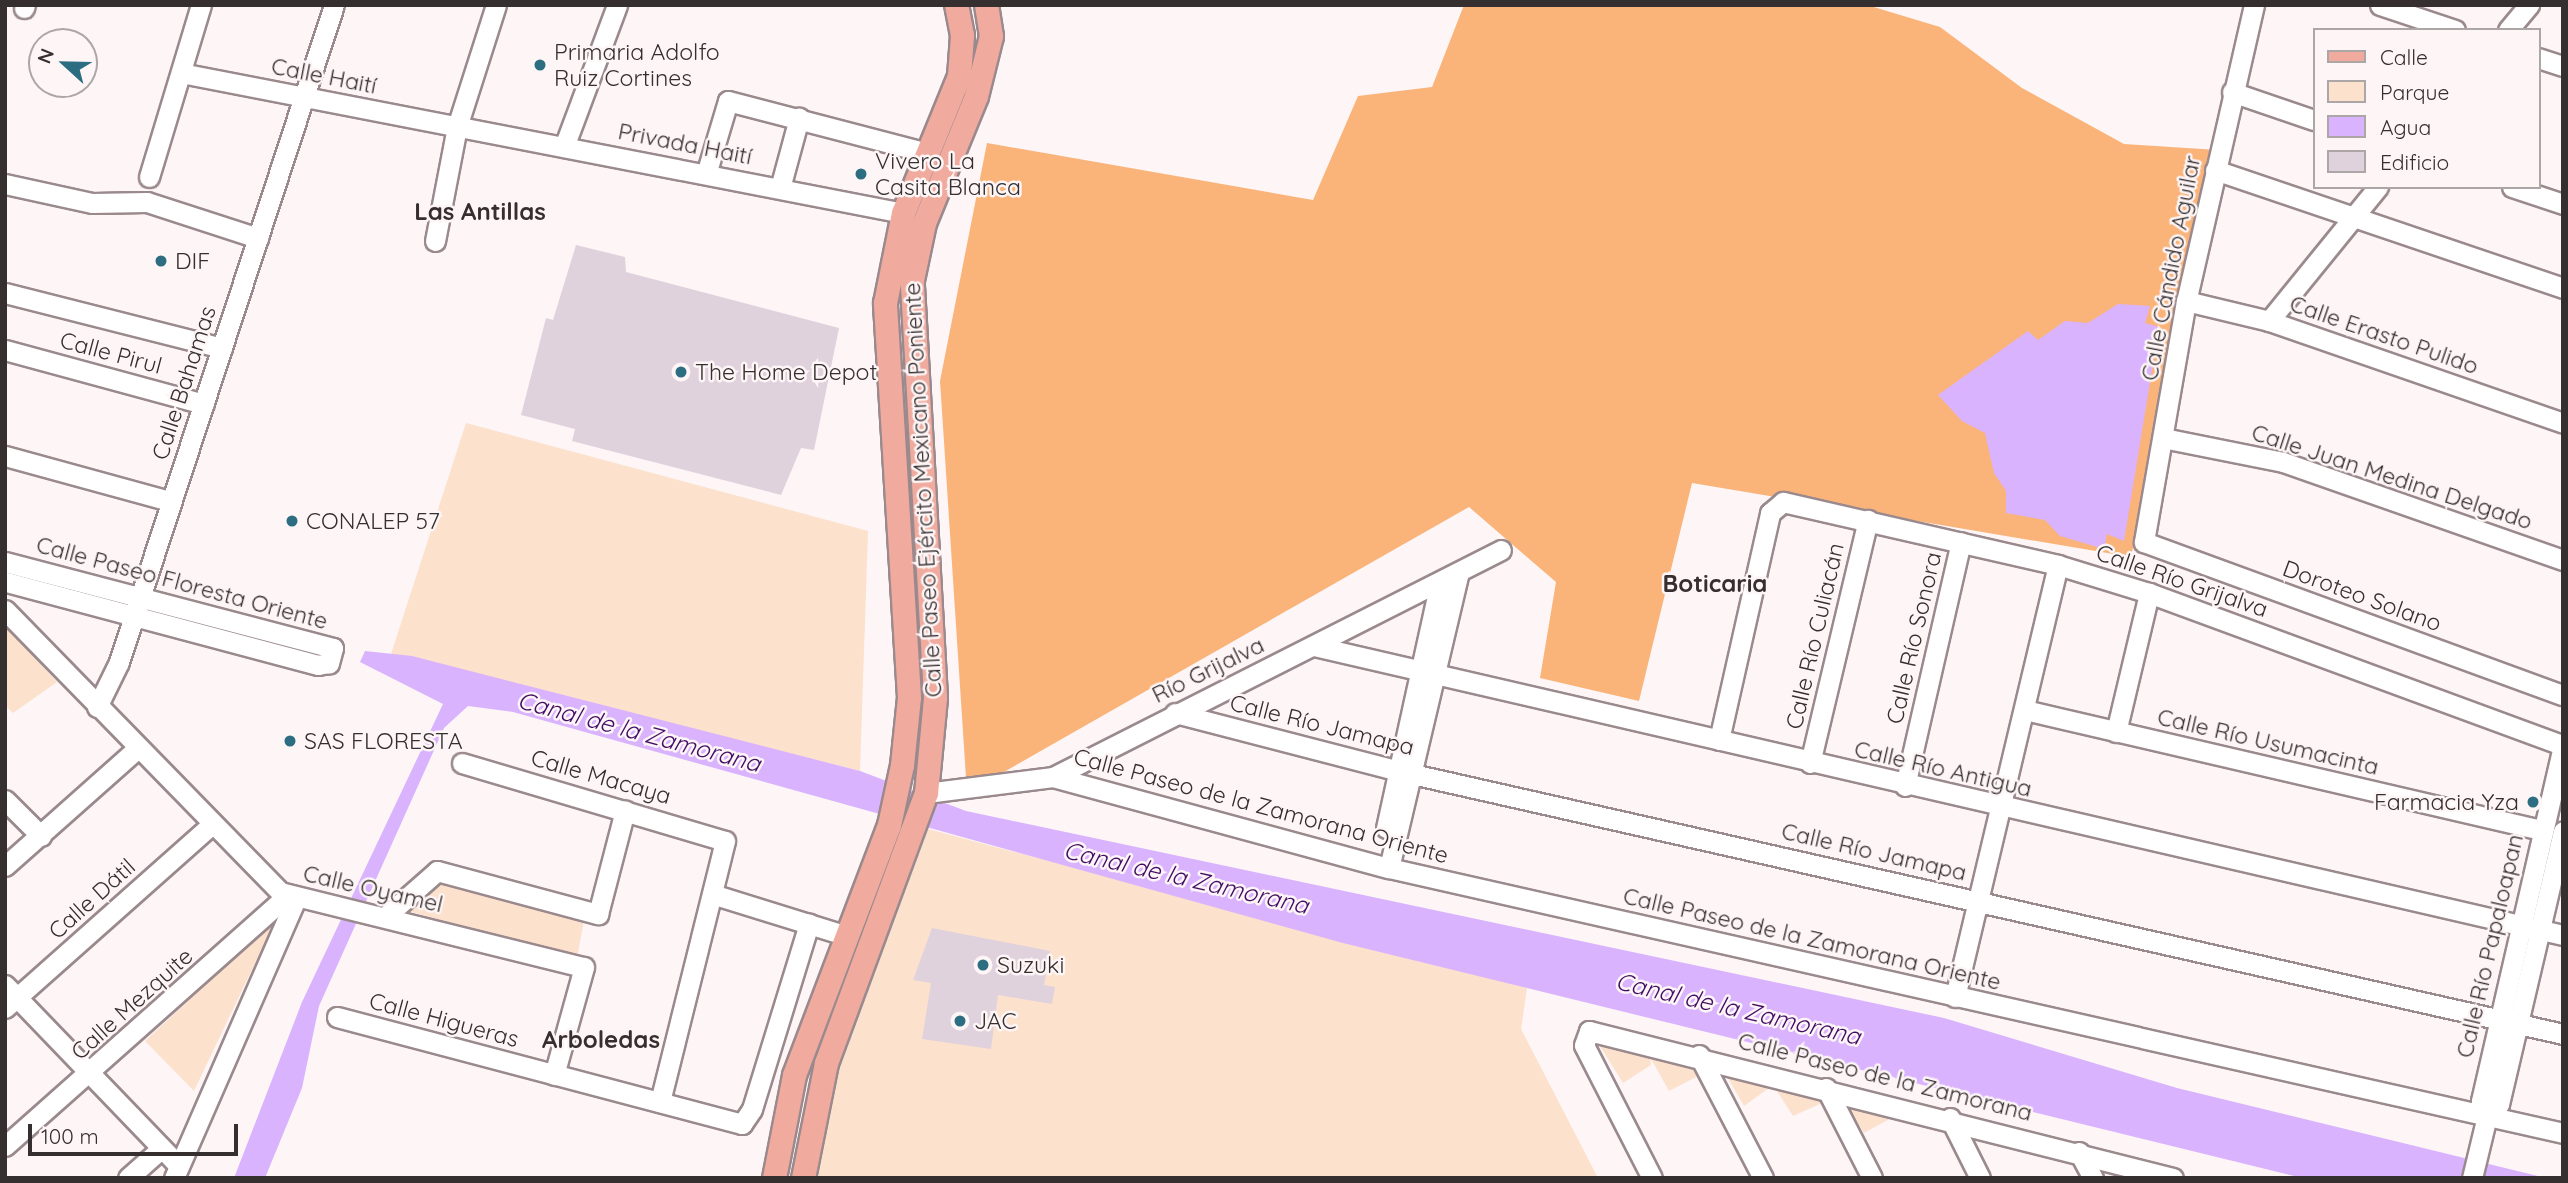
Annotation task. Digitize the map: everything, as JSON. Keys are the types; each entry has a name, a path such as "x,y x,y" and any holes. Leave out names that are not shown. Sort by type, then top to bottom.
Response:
{"main road":[{"path":"774,1178 794,1075 844,935 889,825 902,765 909,697 885,331 891,257 903,213 959,76 956,5"},
{"name":"Calle Paseo Ejército Mexicano Poniente","path":"803,1178 826,1063 925,794 934,697 916,396 915,256 976,96 991,36 986,5"},
{"path":"916,396 924,375 923,293 932,244 981,120 995,61 992,5"}],"street":[{"path":"149,177 201,5"},
{"name":"Calle Bahamas","path":"133,617 334,5"},
{"path":"435,241 457,127 496,5"},
{"path":"564,147 617,5"},
{"name":"Calle Cándido Aguilar","path":"2144,542 2186,301 2254,5"},
{"path":"2380,5 2449,28"},
{"path":"2510,28 2529,5"},
{"path":"2540,59 2563,66"},
{"name":"Calle Haití","path":"181,73 457,127"},
{"path":"2232,92 2312,119"},
{"path":"707,171 728,101 927,153"},
{"path":"780,188 799,118"},
{"name":"Privada Haití","path":"457,127 707,171 903,213"},
{"path":"2215,170 2563,288"},
{"path":"5,184 92,203 147,202 261,229"},
{"path":"2269,321 2376,189"},
{"path":"2518,189 2563,204"},
{"path":"5,293 222,348"},
{"name":"Calle Erasto Pulido","path":"2186,301 2269,321 2563,424"},
{"name":"Calle Pirul","path":"5,350 204,404"},
{"name":"Calle Juan Medina Delgado","path":"2163,438 2283,462 2563,560"},
{"path":"5,456 170,501"},
{"name":"Calle Río Grijalva","path":"1719,740 1775,506 1868,520 2058,565 2149,593 2563,745"},
{"name":"Calle Río Culiacán","path":"1810,763 1868,520"},
{"name":"Calle Río Sonora","path":"1905,786 1961,542"},
{"name":"Doroteo Solano","path":"2144,542 2563,695"},
{"name":"Río Grijalva","path":"925,794 1053,777 1501,550"},
{"name":"Calle Paseo Floresta Oriente","path":"5,562 326,642 333,648 329,663 133,617 5,582"},
{"path":"1955,997 2058,565"},
{"path":"1427,676 1459,573"},
{"path":"1383,866 1427,676 1440,583"},
{"path":"2116,732 2149,593"},
{"name":"Calle Oyamel","path":"5,610 211,825 293,896 386,916 584,967 554,1075"},
{"path":"97,707 133,617"},
{"name":"Calle Río Antigua","path":"1314,646 1427,676 1719,740 1905,786 2563,935"},
{"name":"Calle Río Usumacinta","path":"2025,710 2542,830"},
{"name":"Calle Río Jamapa","path":"1175,713 1406,773 2563,1034"},
{"name":"Calle Río Papaloapan","path":"2487,1116 2481,1101 2563,745"},
{"path":"5,866 137,749"},
{"name":"Calle Macaya","path":"462,763 725,841 715,895"},
{"name":"Calle Paseo de la Zamorana Oriente","path":"1053,777 1383,866 2563,1133"},
{"path":"5,800 40,836"},
{"path":"386,916 437,871 598,914 625,810"},
{"name":"Calle Dátil","path":"9,997 211,825"},
{"name":"Calle Río Papaloapan","path":"2475,1168 2487,1116 2499,1104 2563,831"},
{"path":"660,1102 715,895 844,935"},
{"path":"177,1172 293,896"},
{"name":"Calle Mezquite","path":"5,1146 293,896"},
{"name":"Calle Higueras","path":"337,1017 742,1124 752,1109 809,924"},
{"path":"9,997 91,1074 162,1148 177,1172"},
{"name":"Calle Paseo de la Zamorana","path":"1652,1178 1584,1045 1585,1034 1596,1031 1699,1055 2173,1178"},
{"path":"1699,1055 1763,1178"},
{"path":"1826,1088 1872,1178"},
{"path":"1950,1118 1980,1178"},
{"path":"128,1178 162,1148"},
{"path":"2079,1152 2093,1178"}],"green space":[{"path":"466,423 868,531 860,771 391,654"},
{"path":"5,625 57,682 13,713 5,705"},
{"path":"928,829 1527,988 1521,1029 1598,1178 818,1178 823,1114"},
{"path":"439,876 584,920 577,958 405,910"},
{"path":"275,921 194,1091 145,1041"},
{"path":"1600,1046 1695,1066 1700,1075 1669,1091 1650,1057 1651,1065 1623,1083"},
{"path":"1725,1073 1819,1094 1822,1103 1793,1116 1773,1085 1744,1106"},
{"path":"1846,1102 1893,1117 1864,1133"}],"shaded area":[{"path":"1464,5 1867,5 1940,27 2022,88 2124,144 2218,150 2131,557 1692,483 1639,701 1540,678 1556,582 1469,507 967,793 940,381 987,143 1313,200 1358,96 1432,87"}],"water":[{"path":"2118,304 2150,306 2145,323 2159,327 2124,541 2107,534 2104,549 2060,536 2045,520 2006,513 2006,491 1994,473 1985,433 1962,421 1938,395 2028,331 2038,340 2065,321 2088,323"},
{"name":"Canal de la Zamorana","path":"365,651 412,656 860,771 966,811 1944,1018 2177,1088 2546,1178 2302,1178 1343,943 513,712 468,706 444,728 319,1006 302,1088 265,1178 234,1178 302,1002 443,704 360,662"}],"building":[{"name":"The Home Depot","path":"576,245 625,257 626,272 839,328 814,450 801,448 781,495 572,441 575,429 521,415 546,318 553,320"},
{"name":"Suzuki","path":"932,928 1050,951 1044,985 1055,987 1052,1004 998,995 991,1049 922,1039 931,983 913,980"}],"place":[{"name":"Primaria Adolfo Ruiz Cortines","path":"540,65"},
{"name":"Vivero La Casita Blanca","path":"861,174"},
{"name":"DIF","path":"161,261"},
{"name":"The Home Depot","path":"681,372"},
{"name":"CONALEP 57","path":"292,521"},
{"name":"SAS FLORESTA","path":"290,741"},
{"name":"Farmacia Yza","path":"2533,802"},
{"name":"Suzuki","path":"983,965"},
{"name":"JAC","path":"960,1021"}],"district":[{"name":"Las Antillas","path":"480,212"},
{"name":"Boticaria","path":"1715,584"},
{"name":"Arboledas","path":"601,1040"}]}
